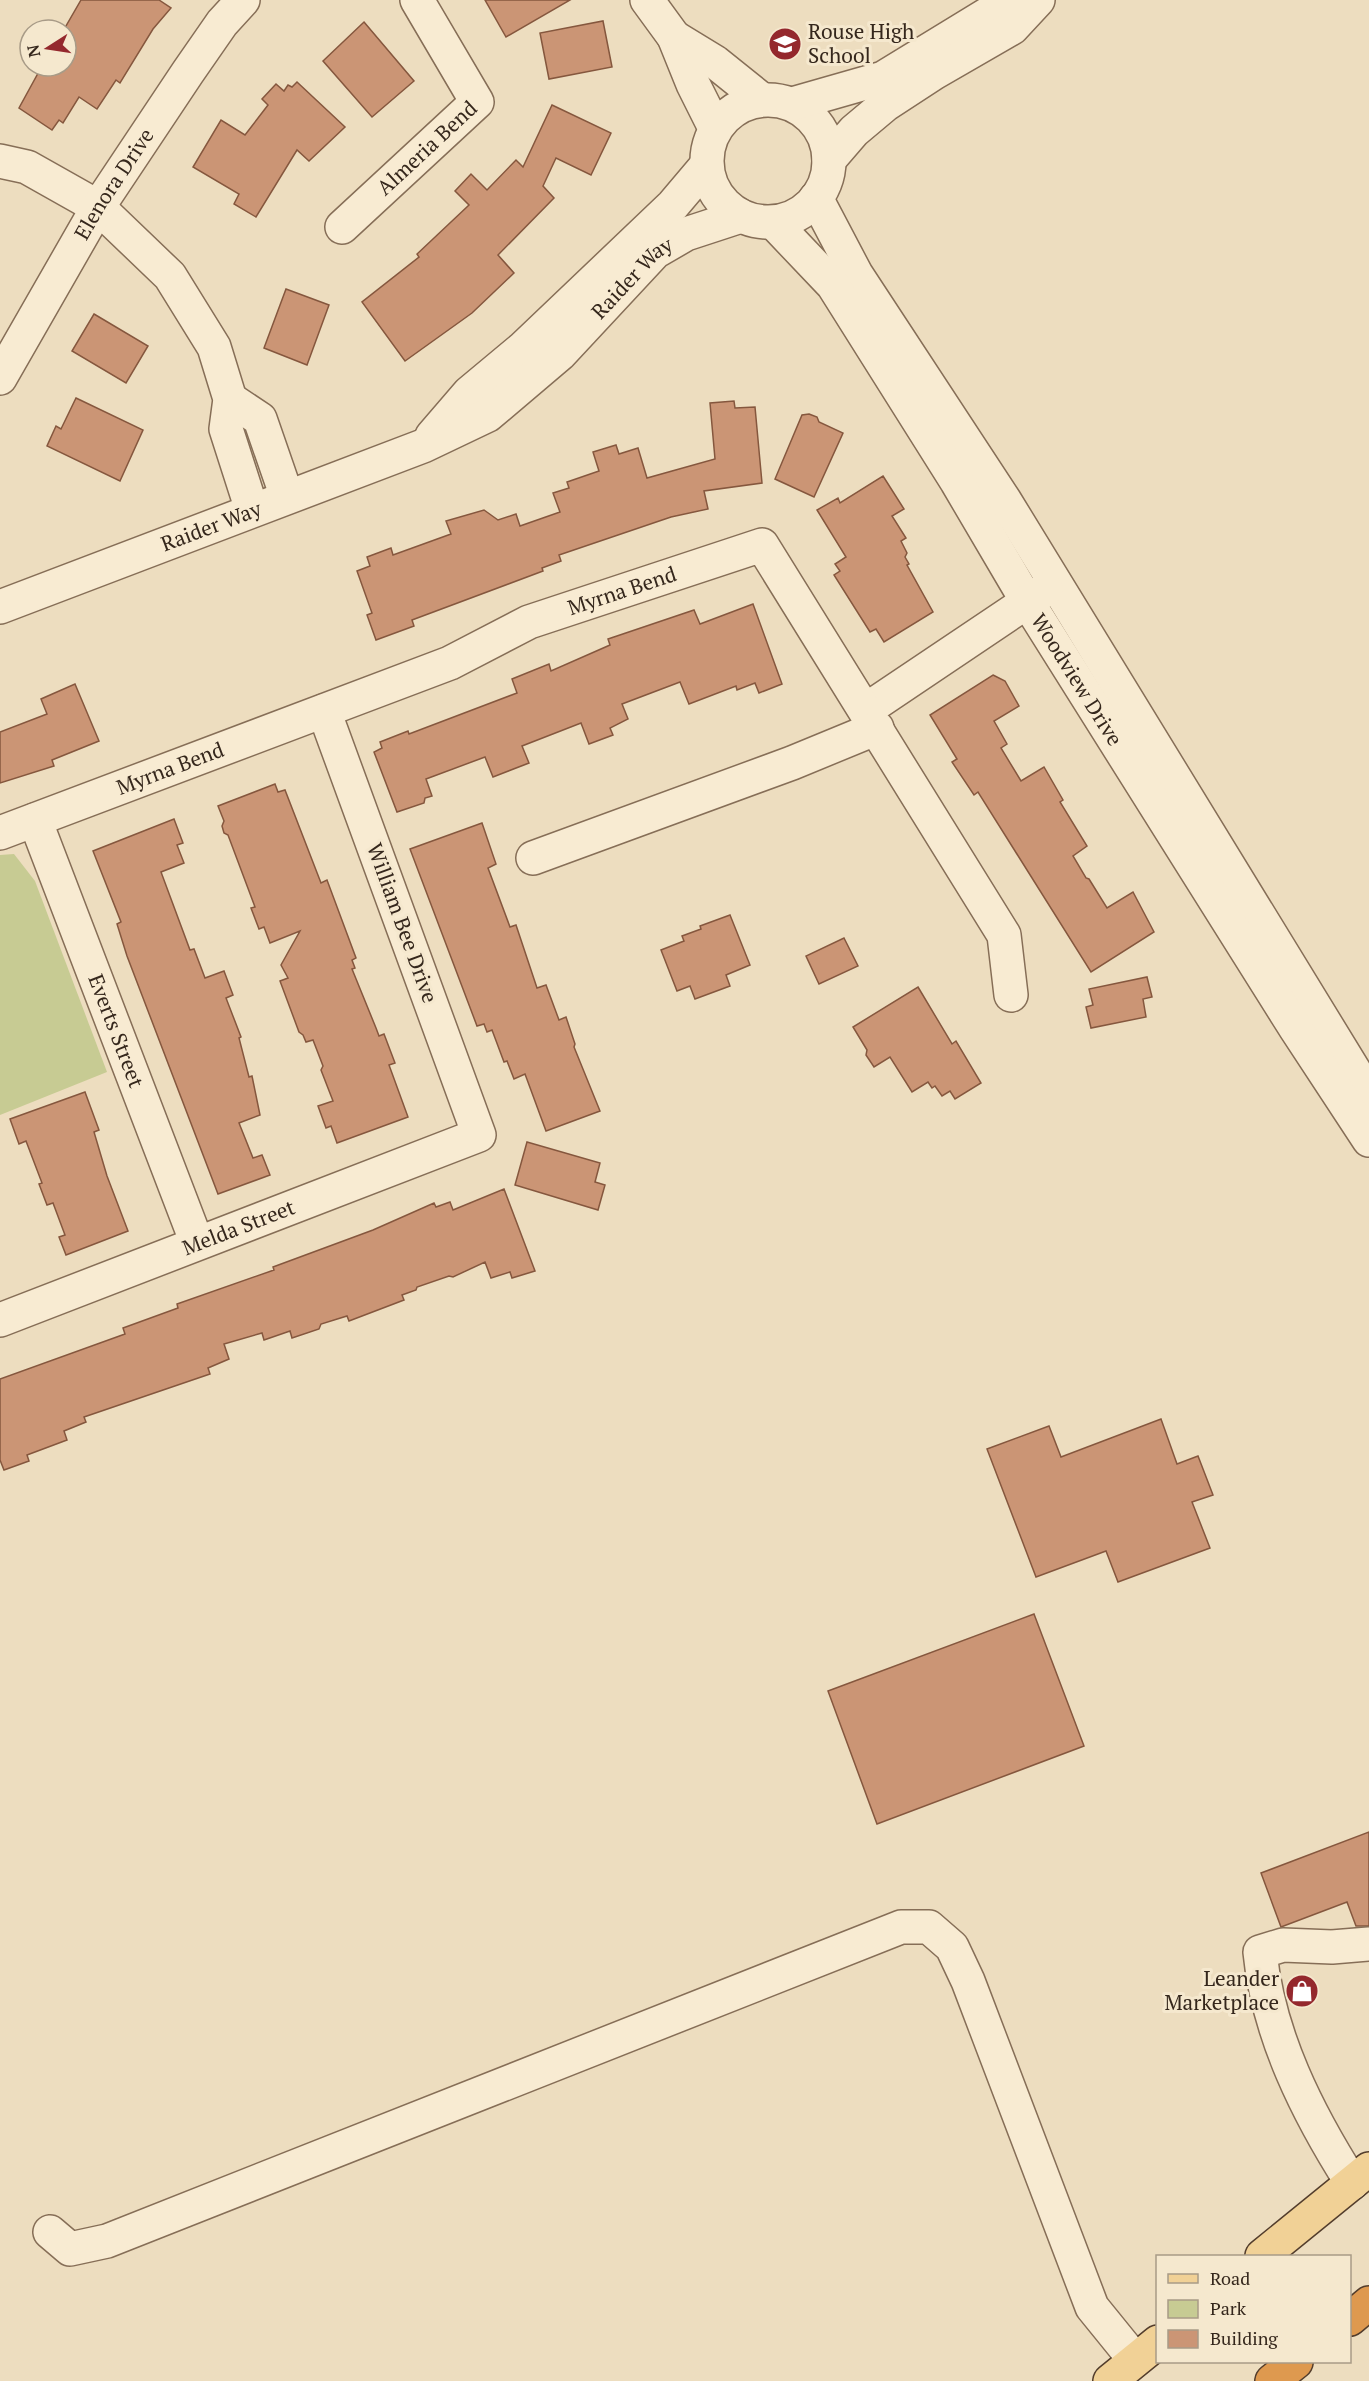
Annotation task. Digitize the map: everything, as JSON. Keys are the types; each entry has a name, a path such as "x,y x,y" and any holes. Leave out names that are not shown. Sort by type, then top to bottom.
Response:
{"highway":[{"path":"1351,2318 1369,2303"},
{"path":"1272,2381 1294,2363"}],"main road":[{"path":"1263,2255 1361,2176"},
{"path":"1110,2381 1146,2351"}],"street":[{"name":"Elenora Drive","path":"0,378 98,207 222,23 243,0"},
{"name":"Almeria Bend","path":"342,227 477,102 417,0"},
{"path":"647,0 674,36 693,84 716,128"},
{"path":"674,36 776,102 816,124 826,141 829,160 826,180 816,198 801,213 775,224 741,216 724,204 712,187 706,166 708,146 716,128 729,113 746,103 776,102 883,78 965,12 1037,0"},
{"path":"829,160 854,131 885,105 934,73 1012,28 1037,0"},
{"path":"0,161 27,167 98,207 171,276 214,347 230,399 226,429 252,510"},
{"name":"Raider Way","path":"423,446 469,393 523,348 673,206 706,166"},
{"name":"Woodview Drive","path":"816,198 856,274 1005,501 1055,583 1309,1023 1369,1140"},
{"name":"Raider Way","path":"0,607 423,446 488,415 560,354 654,252 686,234 741,216"},
{"name":"Woodview Drive","path":"775,224 833,285 957,482 1027,601 1309,1023 1369,1095"},
{"path":"230,399 260,419 287,496"},
{"name":"Myrna Bend","path":"0,833 450,663 529,622 762,545 1004,935 1011,995"},
{"path":"533,858 792,763 871,719 1027,601 1055,583"},
{"name":"William Bee Drive","path":"324,711 479,1135"},
{"name":"Everts Street","path":"34,820 197,1243"},
{"name":"Melda Street","path":"0,1320 479,1135"},
{"path":"50,2232 70,2249 107,2241 901,1927 929,1927 952,1947 968,1981 1092,2307 1146,2351"},
{"path":"1361,2176 1321,2134 1283,2047 1263,1979 1260,1952 1283,1944 1332,1947 1369,1944"}],"green space":[{"path":"14,854 35,881 107,1072 0,1115 0,855"}],"building":[{"path":"81,0 159,0 171,8 153,29 120,83 116,80 97,109 79,97 63,123 59,120 52,130 19,108 35,78 78,78 78,18 71,18"},
{"path":"485,0 570,0 506,37"},
{"path":"603,21 612,67 549,79 540,33"},
{"path":"364,22 414,81 372,117 323,61"},
{"path":"297,82 345,127 309,161 297,150 256,217 234,204 239,194 193,167 221,120 245,135 268,105 262,99 276,84 284,91 288,85 292,87"},
{"path":"552,105 611,133 591,175 556,158 543,186 554,198 498,255 514,273 472,313 405,361 362,302 419,257 417,254 469,205 455,191 471,174 487,190 516,160 523,167"},
{"path":"286,289 329,305 307,365 264,348"},
{"path":"94,314 148,346 126,383 72,351"},
{"path":"76,398 143,430 120,481 47,446 56,426 61,429"},
{"path":"734,401 735,408 755,407 762,483 704,491 708,509 671,517 559,555 561,561 542,568 543,571 412,620 414,626 376,640 367,615 372,613 357,571 370,566 367,557 391,548 393,555 451,534 446,521 484,510 498,520 516,514 520,526 560,512 553,493 569,488 567,482 599,471 593,452 616,445 619,454 638,448 647,478 715,459 710,403"},
{"path":"809,414 817,417 819,422 843,433 814,497 775,479 802,415"},
{"path":"883,476 904,509 892,516 906,538 901,541 907,553 905,557 909,564 907,565 933,612 884,642 876,629 870,632 834,575 840,571 835,564 846,557 817,510 838,498 840,503"},
{"path":"753,604 782,684 759,693 755,683 737,690 736,686 689,704 680,682 622,704 628,719 610,728 613,735 589,744 581,723 522,746 529,763 493,777 485,757 426,779 432,796 425,798 424,803 397,812 374,752 382,748 380,742 408,731 409,734 517,693 512,679 549,664 551,671 610,645 608,639 694,610 700,624"},
{"path":"993,675 1005,681 1019,706 994,721 1007,744 1001,748 1021,781 1044,767 1063,800 1060,802 1087,846 1073,856 1086,878 1089,879 1107,908 1133,892 1154,932 1091,972 978,792 974,795 952,762 957,759 930,715"},
{"path":"75,684 99,741 52,760 54,766 0,783 0,732 47,714 41,699"},
{"path":"275,784 278,792 285,790 321,883 327,880 356,958 352,960 355,968 352,969 379,1036 384,1034 395,1063 389,1065 408,1117 337,1143 331,1126 326,1128 318,1106 333,1101 321,1070 323,1066 313,1040 306,1042 299,1032 280,981 288,978 281,965 300,931 270,943 264,927 259,929 251,908 255,907 228,835 224,833 222,826 224,821 218,806"},
{"path":"174,819 183,843 177,845 184,863 161,872 190,950 194,949 205,978 224,971 233,995 226,998 241,1037 239,1038 249,1077 252,1076 260,1115 239,1123 253,1158 262,1155 270,1175 218,1194 127,956 117,924 121,922 93,851"},
{"path":"482,823 496,864 488,868 510,927 516,925 537,988 546,985 559,1020 566,1017 574,1047 600,1111 546,1131 525,1074 514,1079 507,1061 504,1062 492,1030 487,1032 484,1024 477,1026 410,849"},
{"path":"730,915 750,965 726,975 730,986 695,999 690,986 677,991 661,950 684,941 682,936 701,929 700,926"},
{"path":"844,938 858,966 819,984 806,956"},
{"path":"1147,977 1152,997 1143,999 1146,1017 1091,1028 1086,1007 1093,1005 1089,989"},
{"path":"918,987 952,1044 956,1041 981,1083 955,1099 950,1091 942,1096 935,1086 932,1088 928,1082 912,1092 890,1057 874,1067 853,1027"},
{"path":"85,1092 99,1130 94,1132 107,1176 128,1231 66,1255 59,1237 65,1235 53,1203 47,1205 39,1184 42,1183 26,1141 19,1144 10,1119"},
{"path":"527,1142 600,1163 595,1182 605,1185 598,1210 515,1185"},
{"path":"504,1189 535,1271 512,1278 510,1272 491,1278 485,1262 453,1277 449,1276 417,1287 416,1290 402,1295 404,1300 349,1321 347,1316 321,1324 319,1329 292,1338 290,1331 264,1340 262,1333 224,1344 229,1359 208,1368 210,1374 84,1417 86,1422 64,1431 67,1440 27,1455 29,1461 4,1470 0,1460 0,1379 125,1334 123,1328 178,1308 177,1304 274,1270 273,1267 373,1230 434,1203 436,1207 450,1202 453,1210"},
{"path":"1161,1419 1177,1464 1198,1456 1213,1495 1192,1502 1210,1548 1118,1582 1106,1551 1036,1577 987,1449 1049,1426 1061,1457"},
{"path":"1034,1614 1084,1746 877,1824 828,1691"},
{"path":"1369,1832 1369,1926 1356,1926 1347,1902 1281,1927 1261,1873"}],"place":[{"name":"Rouse High School","path":"785,44"},
{"name":"Leander Marketplace","path":"1302,1991"}]}
